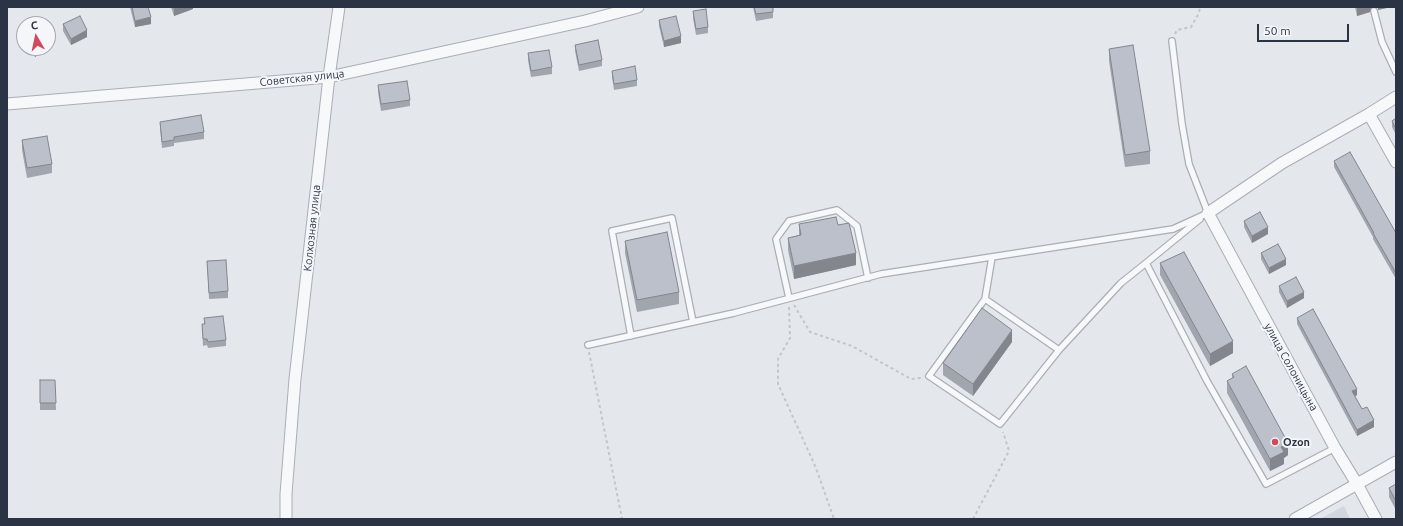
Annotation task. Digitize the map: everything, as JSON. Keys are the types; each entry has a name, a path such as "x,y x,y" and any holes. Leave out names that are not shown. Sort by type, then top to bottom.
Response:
{"street":[{"name":"Колхозная улица","path":"286,519 286,494 295,379 329,77 339,7"},
{"name":"Советская улица","path":"7,104 329,77 585,21 638,7"},
{"path":"1208,213 1282,163 1396,97"},
{"path":"1369,114 1396,162"},
{"name":"улица Солоницына","path":"1208,213 1335,448 1376,519"},
{"path":"1295,519 1396,462"}],"lane":[{"path":"1374,11 1382,42 1396,72"},
{"path":"1172,41 1182,124 1189,164 1208,213"},
{"path":"789,298 776,239 789,221 837,210 857,226 868,278"},
{"path":"588,345 693,322 882,274 1173,229 1208,213"},
{"path":"992,257 985,299 929,376 1000,424 1058,350 1121,283 1208,213"},
{"path":"631,336 612,231 672,218 693,322"},
{"path":"1146,263 1207,381 1266,484 1335,448"},
{"path":"985,299 1058,350"}],"path":[{"path":"1172,41 1177,30 1191,27 1199,13 1200,7"},
{"path":"789,298 810,332 852,346 911,379 929,376"},
{"path":"789,298 790,338 778,359 778,384 816,468 834,519"},
{"path":"588,345 622,519"},
{"path":"973,519 1009,451 1000,424"}],"shaded area":[{"path":"1344,506 1350,519 1320,519"}],"building":[{"path":"132,7 148,7 151,17 135,21"},
{"path":"754,7 773,7 773,12 756,14"},
{"path":"706,9 708,27 696,29 693,11"},
{"path":"80,16 87,30 71,39 63,24"},
{"path":"676,16 681,36 664,41 659,20"},
{"path":"598,40 602,60 579,65 575,45"},
{"path":"1133,45 1150,151 1125,155 1109,49"},
{"path":"549,50 552,67 531,71 528,53"},
{"path":"635,66 637,80 614,84 612,71"},
{"path":"407,81 410,100 381,104 378,85"},
{"path":"201,115 204,132 174,137 174,140 162,142 160,122"},
{"path":"1396,118 1396,129 1392,121"},
{"path":"47,136 52,164 27,168 22,140"},
{"path":"1350,152 1396,233 1396,273 1334,161"},
{"path":"1260,212 1268,227 1252,236 1244,221"},
{"path":"836,217 838,225 849,223 856,253 794,266 788,238 801,235 799,224"},
{"path":"667,232 679,292 637,300 625,241"},
{"path":"1278,244 1286,259 1269,268 1261,253"},
{"path":"1184,252 1233,341 1210,354 1160,263"},
{"path":"226,260 228,291 209,293 207,261"},
{"path":"1296,277 1304,292 1287,301 1279,286"},
{"path":"982,308 1012,330 973,384 943,363"},
{"path":"1313,309 1357,389 1352,391 1362,409 1367,407 1374,420 1357,430 1297,318"},
{"path":"223,316 226,340 208,342 207,339 203,339 202,324 205,324 204,318"},
{"path":"1246,366 1288,443 1281,447 1284,452 1270,459 1227,381 1234,377 1232,374"},
{"path":"40,380 55,380 56,403 40,403"},
{"path":"1396,484 1396,501 1389,488"}],"place":[{"name":"Ozon","path":"1275,442"}]}
